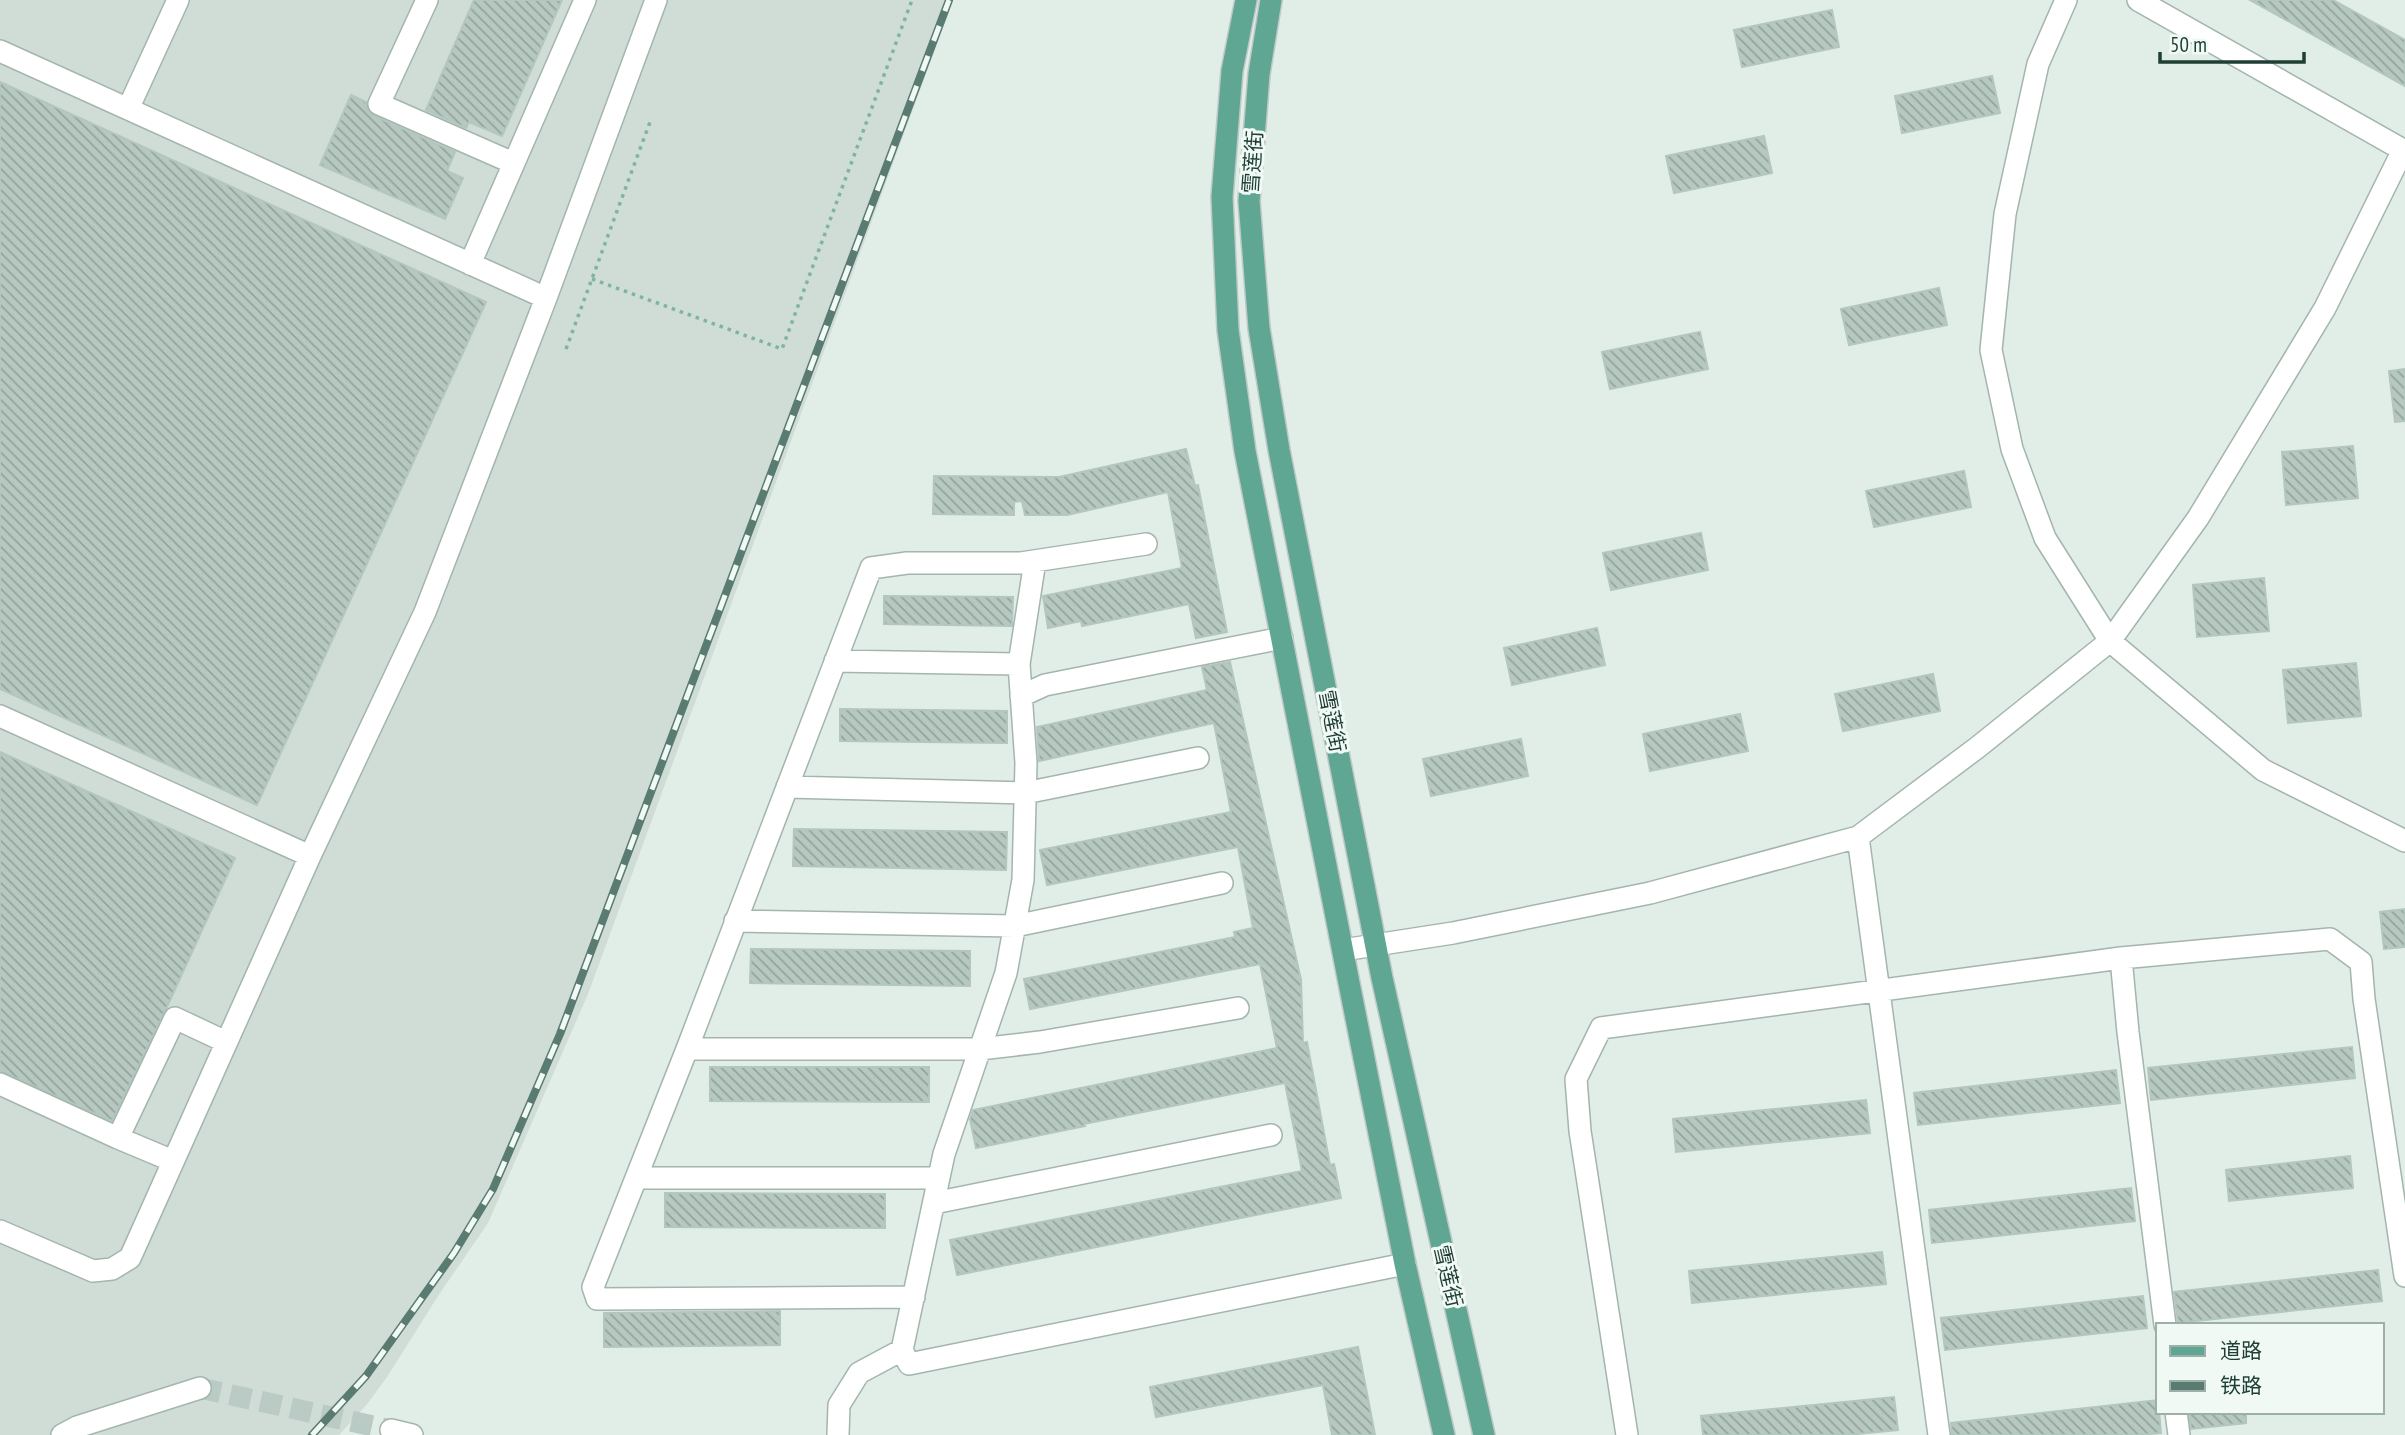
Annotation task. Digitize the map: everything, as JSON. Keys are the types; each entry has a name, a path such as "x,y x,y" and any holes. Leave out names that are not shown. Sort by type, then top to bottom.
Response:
{"main road":[{"name":"雪莲街","path":"1246,0 1232,71 1222,197 1228,330 1245,451 1405,1264 1444,1435"},
{"name":"雪莲街","path":"1271,0 1259,74 1250,201 1259,328 1279,450 1376,945 1484,1435"}],"street":[{"path":"128,109 178,0"},
{"path":"427,0 379,104 513,163"},
{"path":"470,264 585,0"},
{"path":"0,1231 93,1271 112,1269 130,1258 310,856 425,612 546,298 656,0"},
{"path":"2066,0 2038,64 2005,214 1991,350 2012,449 2045,538 2110,641 2263,770 2405,841"},
{"path":"1343,950 1453,933 1650,893 1858,837 1978,747 2110,641 2198,518 2325,308 2403,150 2138,0"},
{"path":"0,51 546,298"},
{"path":"914,1297 597,1299 593,1287 871,568 907,563 1021,563 1146,544"},
{"path":"1035,561 1019,664 1026,763 1023,880 1006,973 944,1154 902,1350 909,1364 1405,1264"},
{"path":"1021,696 1045,685 1282,638"},
{"path":"835,661 1019,664"},
{"path":"0,716 310,856"},
{"path":"787,787 1025,793 1198,758"},
{"path":"1858,837 1939,1435"},
{"path":"735,921 1014,926 1222,883"},
{"path":"1627,1435 1580,1131 1576,1079 1601,1028 2121,958 2330,939 2361,962 2364,999 2405,1276"},
{"path":"2121,958 2165,1323"},
{"path":"687,1048 980,1049 1040,1042 1238,1008"},
{"path":"118,1138 175,1018 226,1042"},
{"path":"0,1084 173,1161"},
{"path":"934,1203 1271,1135"},
{"path":"637,1178 939,1178"},
{"path":"838,1435 839,1405 859,1373 902,1350"},
{"path":"62,1435 77,1427 200,1388"},
{"path":"2176,1414 2179,1435"},
{"path":"391,1430 412,1435"}],"path":[{"path":"592,279 782,349 912,0"},
{"path":"566,349 650,122"}],"shaded area":[{"path":"0,0 953,0 588,994 488,1223 387,1377 339,1435 0,1435"}],"building":[{"path":"474,0 562,0 502,136 469,122 466,128 426,110"},
{"path":"2250,0 2333,0 2405,40 2405,86"},
{"path":"1832,10 1839,47 1742,67 1734,30"},
{"path":"1992,76 2000,113 1902,133 1895,96"},
{"path":"0,82 486,302 257,805 0,689"},
{"path":"351,95 366,102 368,111 374,116 455,152 447,171 463,178 445,219 320,165"},
{"path":"1764,136 1772,173 1674,193 1666,156"},
{"path":"1939,288 1947,325 1849,345 1841,309"},
{"path":"1700,332 1708,369 1610,389 1602,352"},
{"path":"2405,369 2405,421 2395,422 2389,371"},
{"path":"2353,446 2358,498 2286,505 2282,452"},
{"path":"1186,449 1195,486 1198,485 1227,632 1196,638 1189,604 1082,626 1081,621 1048,628 1043,596 1182,568 1168,492 1067,515 1025,515 1022,501 1014,502 1014,515 933,514 934,476 1059,477"},
{"path":"1964,471 1971,507 1874,527 1866,491"},
{"path":"1701,533 1708,570 1611,590 1603,553"},
{"path":"2264,578 2269,631 2197,637 2193,585"},
{"path":"884,596 1013,597 1012,626 884,624"},
{"path":"1597,628 1605,665 1512,685 1504,648"},
{"path":"1230,662 1301,980 1303,1043 1307,1042 1330,1165 1334,1164 1341,1198 957,1275 950,1240 1302,1171 1285,1083 976,1148 970,1119 973,1110 1277,1048 1260,964 1030,1009 1024,979 1235,937 1234,932 1253,928 1238,847 1047,885 1040,850 1231,812 1214,723 1039,761 1037,727 1207,690 1202,667"},
{"path":"2356,663 2361,716 2288,723 2283,670"},
{"path":"1933,674 1940,711 1843,731 1835,694"},
{"path":"840,709 1007,711 1007,743 840,741"},
{"path":"1740,714 1748,751 1650,771 1643,734"},
{"path":"1521,739 1528,776 1431,796 1423,759"},
{"path":"0,752 235,858 112,1121 0,1071"},
{"path":"794,829 1007,832 1006,870 793,866"},
{"path":"2405,909 2405,947 2384,949 2380,912"},
{"path":"751,949 970,951 970,986 750,983"},
{"path":"2352,1047 2355,1078 2151,1100 2148,1068"},
{"path":"710,1067 929,1067 929,1102 710,1101"},
{"path":"2116,1070 2120,1103 1918,1125 1914,1093"},
{"path":"1866,1100 1870,1133 1676,1152 1673,1119"},
{"path":"2350,1156 2353,1188 2229,1201 2226,1170"},
{"path":"2131,1188 2135,1221 1932,1243 1929,1210"},
{"path":"665,1193 885,1194 885,1228 665,1227"},
{"path":"1882,1252 1886,1284 1692,1303 1689,1271"},
{"path":"2378,1270 2382,1301 2178,1323 2174,1292"},
{"path":"2143,1296 2147,1328 1945,1350 1941,1318"},
{"path":"780,1311 780,1345 604,1347 604,1313"},
{"path":"1358,1347 1375,1435 1332,1435 1323,1385 1156,1417 1150,1387"},
{"path":"1894,1397 1898,1430 1847,1435 1703,1435 1701,1416"},
{"path":"2156,1400 2161,1433 1952,1435 1951,1423"},
{"path":"2189,1414 2246,1414 2246,1423 2191,1429"}],"tunnel":[{"path":"200,1388 391,1430"}],"railway":[{"path":"312,1435 366,1376 454,1253 493,1189 560,1034 949,0"}]}
